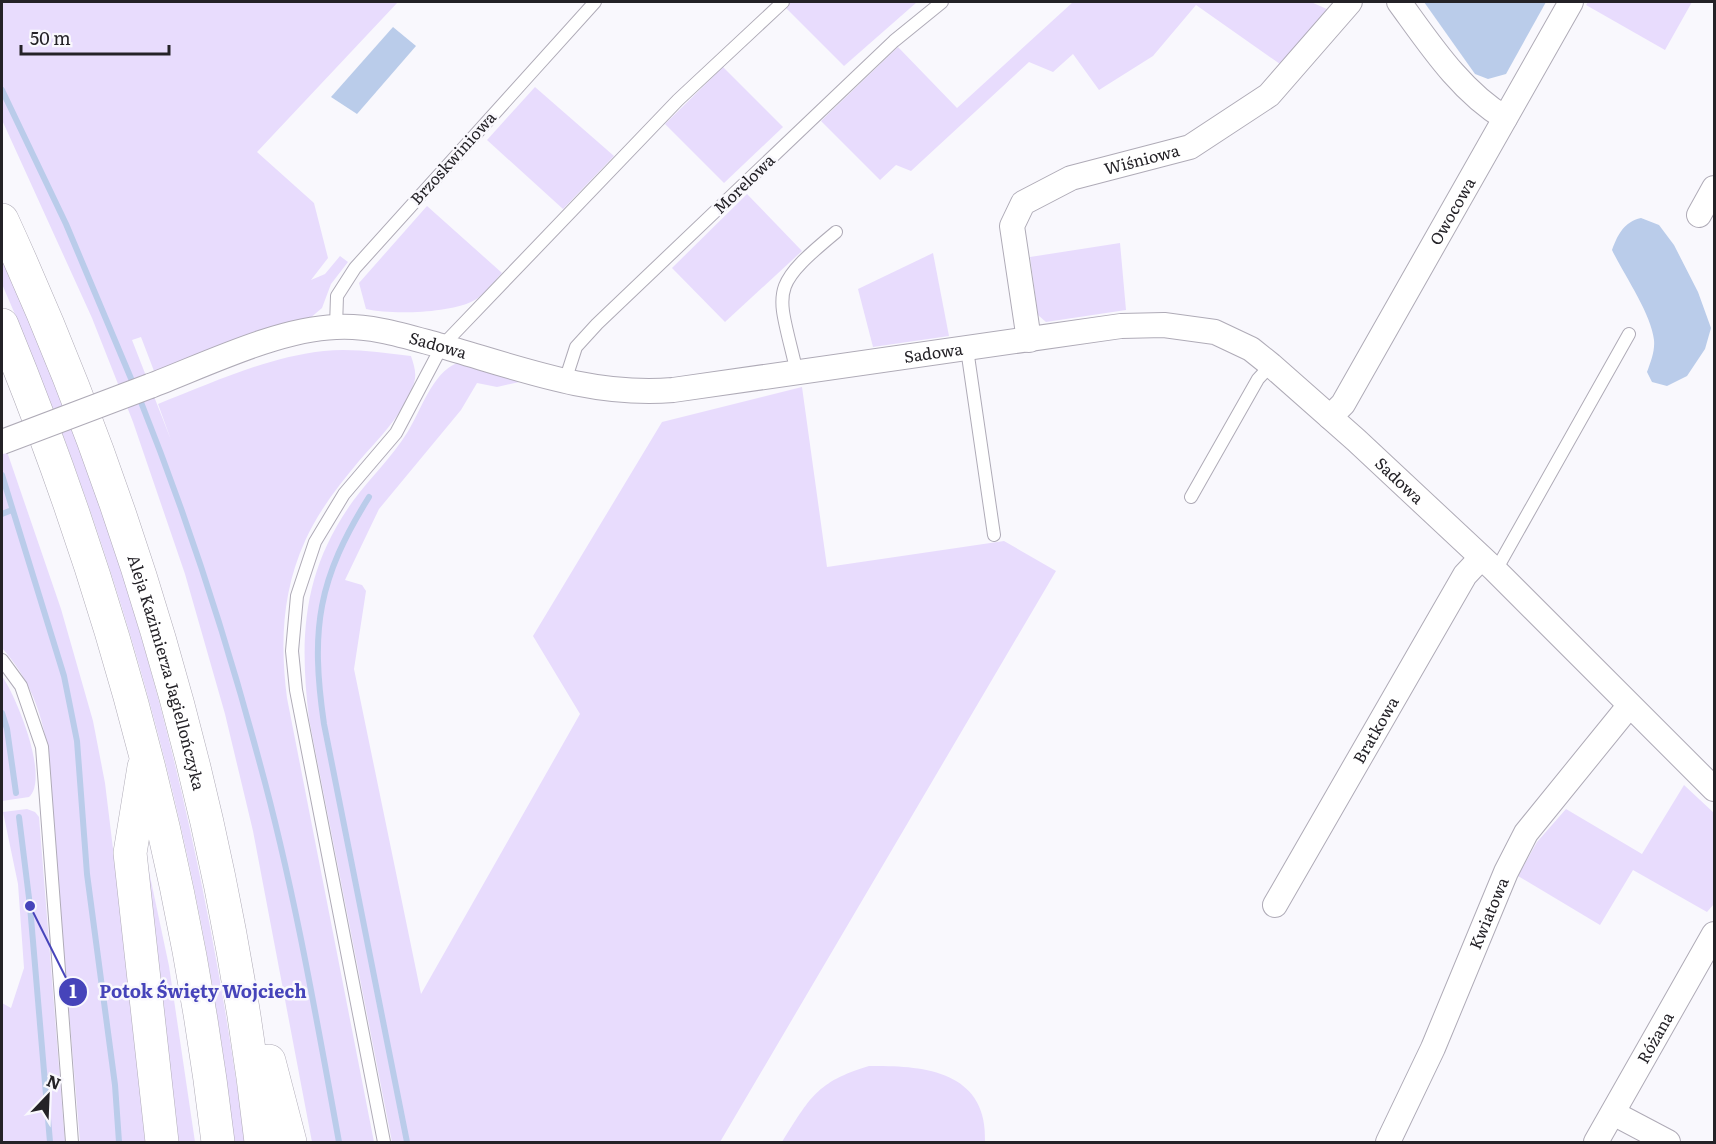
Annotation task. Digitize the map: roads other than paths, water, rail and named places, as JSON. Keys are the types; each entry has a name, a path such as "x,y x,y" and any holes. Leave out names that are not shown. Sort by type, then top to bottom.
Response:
{"highway":[{"name":"Aleja Kazimierza Jagiellończyka","path":"2,220 68,374 136,560 190,751 214,850 231,942 261,1143"},
{"path":"2,325 89,555 128,684 188,940 218,1143"},
{"path":"146,753 130,853 162,1143"},
{"path":"231,942 266,1052 290,1143"}],"street":[{"name":"Wiśniowa","path":"1029,340 1012,226 1023,203 1071,178 1190,147 1269,95 1350,2"},
{"path":"1399,2 1441,59 1492,110 1505,118"},
{"name":"Owocowa","path":"1330,417 1343,404 1571,2"},
{"path":"1699,215 1714,188"},
{"name":"Sadowa","path":"2,442 285,336 336,327 384,331 597,389 637,393 797,373 1121,326 1189,327 1231,338 1271,365 1488,564 1714,789"},
{"name":"Bratkowa","path":"1275,905 1465,575 1488,564"},
{"name":"Kwiatowa","path":"1388,1143 1433,1048 1506,872 1526,833 1629,706"},
{"name":"Różana","path":"1596,1143 1714,934"},
{"path":"1613,1113 1668,1143"}],"lane":[{"name":"Brzoskwiniowa","path":"336,327 337,296 354,268 595,2"},
{"path":"384,1143 296,690 292,651 297,596 315,542 344,494 396,433 442,346 678,100 783,2"},
{"name":"Morelowa","path":"566,381 576,347 597,324 894,42 942,2"},
{"path":"797,373 782,304 782,288 798,263 836,232"},
{"path":"1488,564 1629,334"},
{"path":"967,349 994,534"},
{"path":"1191,497 1258,379 1271,365"},
{"path":"2,660 21,686 42,747 72,1143"}],"water":[{"path":"1424,2 1546,2 1506,74 1488,79 1475,74"},
{"path":"393,27 416,46 357,114 331,97"},
{"path":"1641,218 1659,225 1674,245 1698,292 1711,328 1705,349 1687,376 1667,386 1652,382 1647,372 1654,348 1652,329 1643,306 1612,250 1622,229 1630,222"}],"waterway":[{"path":"2,90 66,224 135,388"},
{"path":"139,397 174,488 205,579 260,764 294,905 339,1142"},
{"path":"2,475 64,676 77,741 87,874 115,1085 119,1142"},
{"path":"369,497 338,554 329,580 322,605 318,660 324,724 407,1142"},
{"path":"2,514 12,510"},
{"path":"2,713 7,729 16,793"},
{"path":"19,817 30,906 50,1142"}],"place":[{"name":"Potok Święty Wojciech","path":"30,906"}]}
